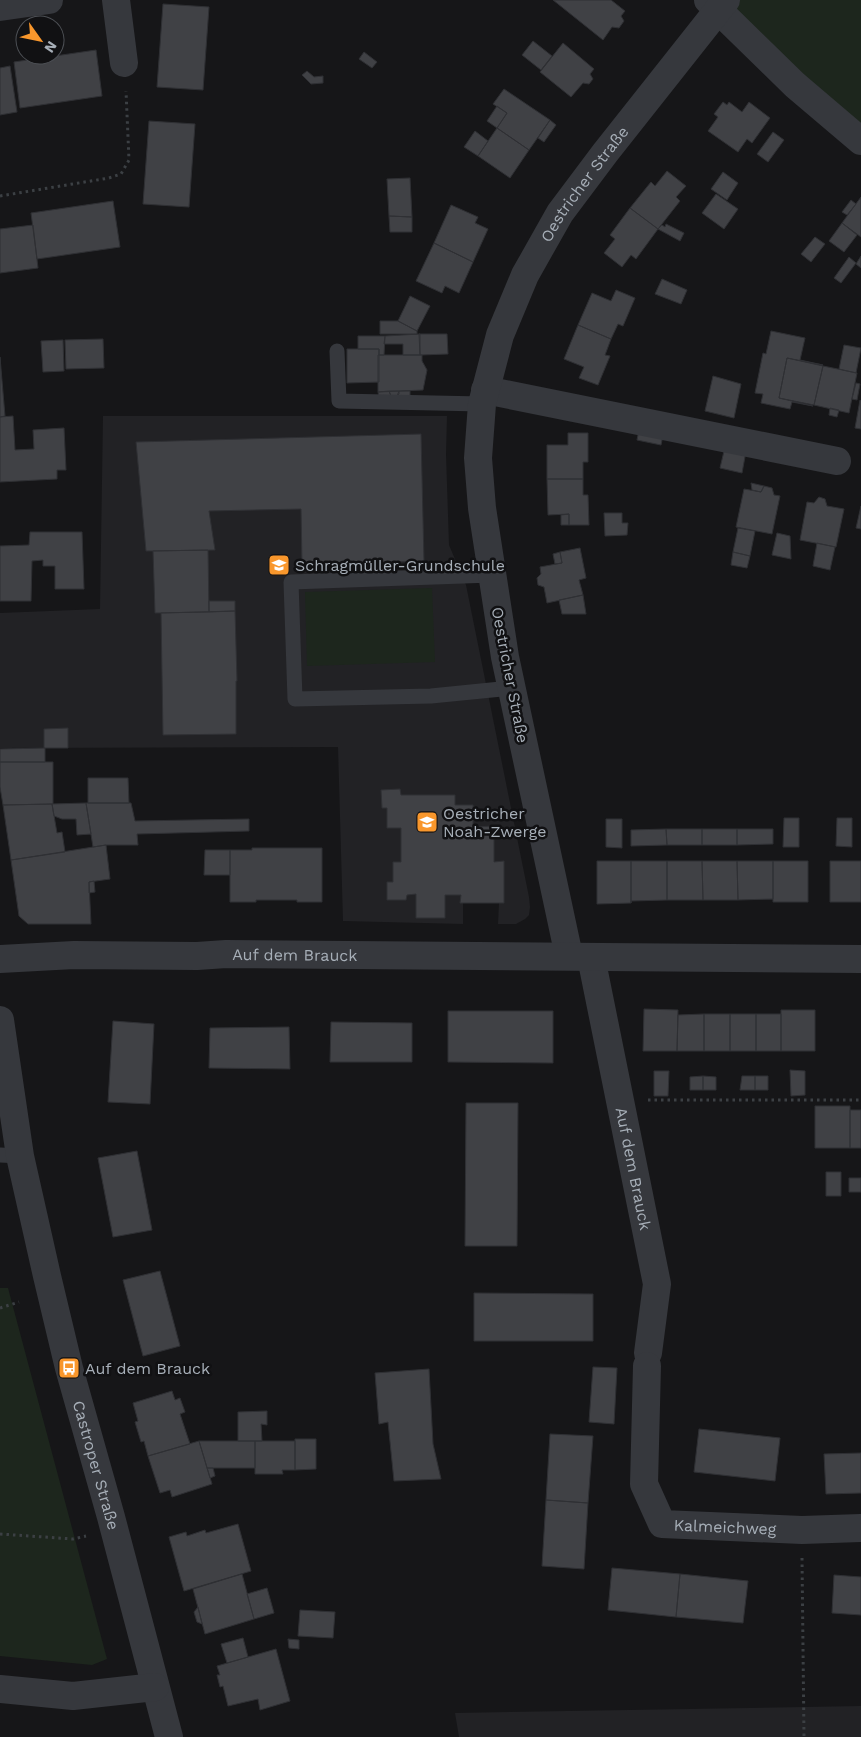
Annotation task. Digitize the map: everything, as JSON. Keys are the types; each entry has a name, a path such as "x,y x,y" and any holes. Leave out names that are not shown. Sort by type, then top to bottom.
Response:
{"street":[{"path":"0,7 49,0"},
{"path":"116,0 124,62"},
{"path":"717,3 795,85 861,141"},
{"name":"Oestricher Straße","path":"580,957 511,688 505,657 482,508 478,458 483,397 500,335 525,275 560,213 717,3"},
{"path":"483,397 837,461"},
{"name":"Auf dem Brauck","path":"0,959 74,955 198,956 226,954 861,959"},
{"name":"Auf dem Brauck","path":"580,957 620,1100 657,1284 648,1359"},
{"name":"Castroper Straße","path":"0,1020 10,1155 114,1528 169,1737"},
{"name":"Kalmeichweg","path":"648,1359 644,1484 662,1524 802,1530 861,1528"},
{"path":"0,1689 74,1696 155,1687"}],"lane":[{"path":"337,351 338,401 483,397"},
{"path":"492,575 291,582 295,699 431,696 511,688"}],"path":[{"path":"0,196 109,178 120,174 129,160 124,62"},
{"path":"620,1100 861,1100"},
{"path":"1,1309 19,1302"},
{"path":"0,1534 73,1539 114,1528"},
{"path":"802,1530 804,1737"}],"shaded area":[{"path":"726,0 861,0 861,141"},
{"name":"Schragmüller-Grundschule","path":"103,416 447,416 446,454 449,545 466,585 529,897 529,915 525,919 516,924 498,924 499,903 463,903 463,924 343,921 338,747 0,748 0,613 100,609"},
{"path":"432,588 435,662 307,666 305,592"},
{"path":"0,1288 8,1288 107,1659 92,1665 0,1656"},
{"path":"861,1706 861,1737 459,1737 455,1713"}],"building":[{"path":"553,0 611,0 625,11 621,16 624,21 619,28 612,27 603,40"},
{"path":"163,4 209,7 203,90 157,87"},
{"path":"533,41 552,56 541,70 522,55"},
{"path":"563,43 594,69 590,74 593,79 589,84 583,83 571,97 540,72"},
{"path":"96,50 102,96 20,108 14,62 15,65 65,65 65,55"},
{"path":"364,52 377,62 372,68 359,59"},
{"path":"10,66 17,112 0,115 0,68"},
{"path":"307,71 314,77 323,76 323,83 311,84 302,75"},
{"path":"504,89 550,120 529,150 497,128 507,113 493,104"},
{"path":"723,102 727,105 729,102 742,112 749,102 770,118 752,143 747,139 738,152 708,131 718,117 714,114"},
{"path":"497,106 507,113 497,128 487,121"},
{"path":"550,120 556,125 544,142 538,138"},
{"path":"149,121 195,124 189,207 143,204"},
{"path":"497,128 529,150 510,178 478,156"},
{"path":"475,131 488,141 478,156 464,147"},
{"path":"773,132 784,140 768,162 757,154"},
{"path":"667,171 686,186 676,197 680,201 658,229 630,208 651,182 655,186"},
{"path":"723,172 738,183 727,200 711,189"},
{"path":"410,178 412,217 389,216 387,179"},
{"path":"716,194 738,209 724,229 702,213"},
{"path":"861,197 861,237 842,223"},
{"path":"851,200 856,204 847,215 842,212"},
{"path":"113,201 120,247 37,259 31,213"},
{"path":"451,205 478,217 475,223 488,229 473,262 434,243"},
{"path":"630,208 658,229 636,259 631,255 622,267 604,253 615,239 610,235"},
{"path":"389,216 412,217 412,232 390,232"},
{"path":"842,223 857,235 844,252 829,241"},
{"path":"666,224 684,233 680,241 658,229 662,225 665,227"},
{"path":"33,225 38,268 0,273 0,229"},
{"path":"815,237 825,244 811,262 801,254"},
{"path":"434,243 473,262 459,293 445,286 442,293 416,281"},
{"path":"861,256 861,268 856,264"},
{"path":"849,257 856,263 841,283 834,278"},
{"path":"662,279 687,290 681,304 655,294"},
{"path":"616,290 635,298 623,326 618,324 611,339 578,325 592,293 611,301"},
{"path":"410,296 430,306 417,331 398,321"},
{"path":"380,321 398,321 417,331 417,334 380,334"},
{"path":"578,325 611,339 605,355 610,356 598,385 579,378 584,367 564,359"},
{"path":"771,331 805,338 800,360 823,365 787,358 779,398 813,406 792,402 790,409 761,403 763,394 755,393 763,353 766,354"},
{"path":"419,334 447,334 448,354 420,355"},
{"path":"420,334 420,355 403,355 403,344 384,344 385,336"},
{"path":"358,336 385,336 384,355 379,355 379,349 358,349"},
{"path":"103,339 104,368 66,369 65,340"},
{"path":"63,340 64,371 43,372 41,341"},
{"path":"844,345 861,348 856,373 839,369"},
{"path":"347,349 379,349 379,382 347,383"},
{"path":"378,355 422,355 422,361 427,370 423,390 378,392"},
{"path":"0,357 5,416 0,417"},
{"path":"787,358 823,366 814,405 779,398"},
{"path":"823,366 857,373 849,413 814,405"},
{"path":"713,376 741,384 734,418 705,411"},
{"path":"856,383 860,384 857,400 852,399"},
{"path":"389,391 391,396 379,397 378,392"},
{"path":"389,391 399,391 399,394 391,396"},
{"path":"399,391 410,391 410,396 397,396"},
{"path":"861,401 861,429 855,428"},
{"path":"830,408 839,410 837,417 829,415"},
{"path":"13,416 15,450 34,449 33,430 64,428 66,470 57,470 57,479 0,482 0,417"},
{"path":"640,425 664,430 661,445 637,440"},
{"path":"568,433 588,433 588,462 583,462 583,479 547,479 547,445 568,445"},
{"path":"421,434 424,561 302,564 301,509 209,511 215,550 146,551 136,442"},
{"path":"725,447 746,451 742,473 720,468"},
{"path":"547,479 583,479 583,495 588,495 589,525 569,525 569,514 548,515"},
{"path":"751,483 764,486 761,492 752,490"},
{"path":"764,486 772,488 774,495 780,496 772,534 736,527 744,489 761,492"},
{"path":"819,497 825,499 827,506 844,509 836,547 800,540 807,502 814,503"},
{"path":"861,506 861,529 856,528"},
{"path":"604,513 622,513 622,523 628,523 627,535 605,536"},
{"path":"569,514 569,525 561,525 561,515"},
{"path":"738,528 755,531 750,556 733,552"},
{"path":"30,532 82,532 84,589 55,589 55,566 43,566 43,560 32,561 31,601 0,601 0,546 29,545"},
{"path":"777,533 790,536 791,559 772,555"},
{"path":"817,543 835,547 830,570 813,566"},
{"path":"580,548 586,578 579,580 583,595 547,603 544,587 538,585 537,578 541,574 540,567 562,563 560,552"},
{"path":"208,550 209,612 155,613 153,551"},
{"path":"560,552 562,563 555,564 553,554"},
{"path":"733,552 750,556 747,568 731,565"},
{"path":"583,595 586,614 562,614 559,600"},
{"path":"209,601 235,601 235,611 209,612"},
{"path":"235,611 236,734 163,735 161,613"},
{"path":"68,728 68,748 44,748 44,729"},
{"path":"45,748 45,762 0,762 0,749"},
{"path":"0,762 53,762 53,804 3,805 0,787"},
{"path":"88,778 128,778 129,803 88,803"},
{"path":"400,789 401,795 455,795 455,805 473,805 473,827 494,826 494,862 504,861 504,903 460,903 461,895 445,895 445,918 416,918 416,894 407,895 406,900 387,900 387,882 393,882 393,862 401,862 401,828 387,828 387,808 382,808 381,790"},
{"path":"86,803 131,803 135,821 249,819 249,831 137,834 138,845 93,847"},
{"path":"86,803 91,834 77,835 76,819 62,819 54,816 52,804"},
{"path":"52,804 57,833 62,832 65,852 11,860 3,805"},
{"path":"784,818 799,818 799,847 783,847"},
{"path":"837,818 852,818 852,847 836,846"},
{"path":"606,819 622,819 622,848 606,847"},
{"path":"666,829 667,845 631,846 631,830"},
{"path":"666,829 702,829 702,845 667,845"},
{"path":"702,829 737,829 737,845 702,845"},
{"path":"737,829 773,829 773,844 737,845"},
{"path":"106,845 110,879 89,882 91,924 28,924 19,916 11,860"},
{"path":"252,848 322,848 322,902 256,900 256,902 230,902 230,850 252,850"},
{"path":"205,850 230,850 230,875 204,875"},
{"path":"597,861 631,861 631,903 597,904"},
{"path":"631,861 667,861 667,900 631,901"},
{"path":"667,861 702,861 703,900 667,900"},
{"path":"702,861 737,861 738,900 703,900"},
{"path":"737,861 773,861 773,899 738,900"},
{"path":"773,861 808,861 808,902 773,902"},
{"path":"830,861 861,861 861,902 830,902"},
{"path":"94,881 95,892 89,893 89,882"},
{"path":"644,1009 678,1010 677,1051 643,1051"},
{"path":"781,1010 815,1010 815,1051 781,1051"},
{"path":"448,1011 553,1011 553,1063 448,1062"},
{"path":"704,1014 730,1014 730,1051 704,1051"},
{"path":"704,1014 704,1051 677,1051 678,1015"},
{"path":"730,1014 756,1014 756,1051 730,1051"},
{"path":"756,1014 781,1014 781,1051 756,1051"},
{"path":"113,1021 154,1024 150,1104 108,1102"},
{"path":"331,1022 412,1023 412,1062 330,1062"},
{"path":"289,1027 290,1069 209,1068 210,1028"},
{"path":"790,1070 805,1071 805,1095 791,1096"},
{"path":"654,1071 669,1071 668,1096 654,1096"},
{"path":"703,1076 703,1090 690,1090 690,1077"},
{"path":"703,1076 716,1077 716,1090 703,1090"},
{"path":"742,1076 755,1076 755,1090 740,1090"},
{"path":"755,1076 768,1076 768,1090 755,1090"},
{"path":"466,1103 518,1103 517,1246 465,1246"},
{"path":"815,1106 850,1106 850,1148 815,1148"},
{"path":"850,1110 861,1110 861,1148 850,1148"},
{"path":"137,1151 152,1230 113,1237 98,1158"},
{"path":"826,1172 841,1172 841,1196 826,1196"},
{"path":"849,1178 861,1178 861,1192 849,1192"},
{"path":"160,1271 180,1346 143,1356 123,1280"},
{"path":"474,1293 593,1294 593,1341 474,1341"},
{"path":"593,1367 617,1368 614,1424 589,1422"},
{"path":"429,1369 433,1444 441,1479 394,1481 388,1422 379,1424 375,1373"},
{"path":"172,1391 175,1400 180,1398 185,1412 180,1414 190,1444 148,1456 144,1441 141,1442 135,1422 138,1421 133,1403"},
{"path":"267,1411 267,1425 261,1424 262,1441 238,1441 238,1412"},
{"path":"699,1429 780,1438 775,1481 694,1472"},
{"path":"550,1434 593,1436 588,1503 546,1500"},
{"path":"295,1439 316,1439 316,1469 295,1470"},
{"path":"199,1441 212,1484 172,1497 170,1490 160,1493 148,1456"},
{"path":"199,1441 255,1441 255,1468 207,1468"},
{"path":"255,1441 295,1441 295,1470 282,1470 283,1474 255,1474"},
{"path":"861,1453 861,1493 826,1494 824,1454"},
{"path":"207,1468 213,1468 215,1476 210,1478"},
{"path":"546,1500 588,1503 584,1569 542,1566"},
{"path":"238,1524 251,1571 184,1591 169,1537 186,1532 187,1536 205,1530 206,1533"},
{"path":"612,1568 680,1574 676,1617 608,1610"},
{"path":"242,1574 254,1619 205,1634 193,1589"},
{"path":"680,1574 748,1581 743,1623 676,1617"},
{"path":"834,1575 861,1577 861,1615 832,1613"},
{"path":"267,1588 274,1613 254,1619 247,1594"},
{"path":"198,1607 202,1624 197,1622 194,1612"},
{"path":"300,1610 335,1612 333,1638 298,1636"},
{"path":"243,1638 248,1657 227,1663 221,1644"},
{"path":"288,1639 299,1640 299,1649 289,1648"},
{"path":"276,1649 290,1701 260,1710 258,1699 228,1706 223,1686 220,1687 217,1675 220,1675 217,1666"}],"place":[{"name":"Schragmüller-Grundschule","path":"279,565"},
{"name":"Oestricher Noah-Zwerge","path":"427,822"},
{"name":"Auf dem Brauck","path":"69,1368"}]}
